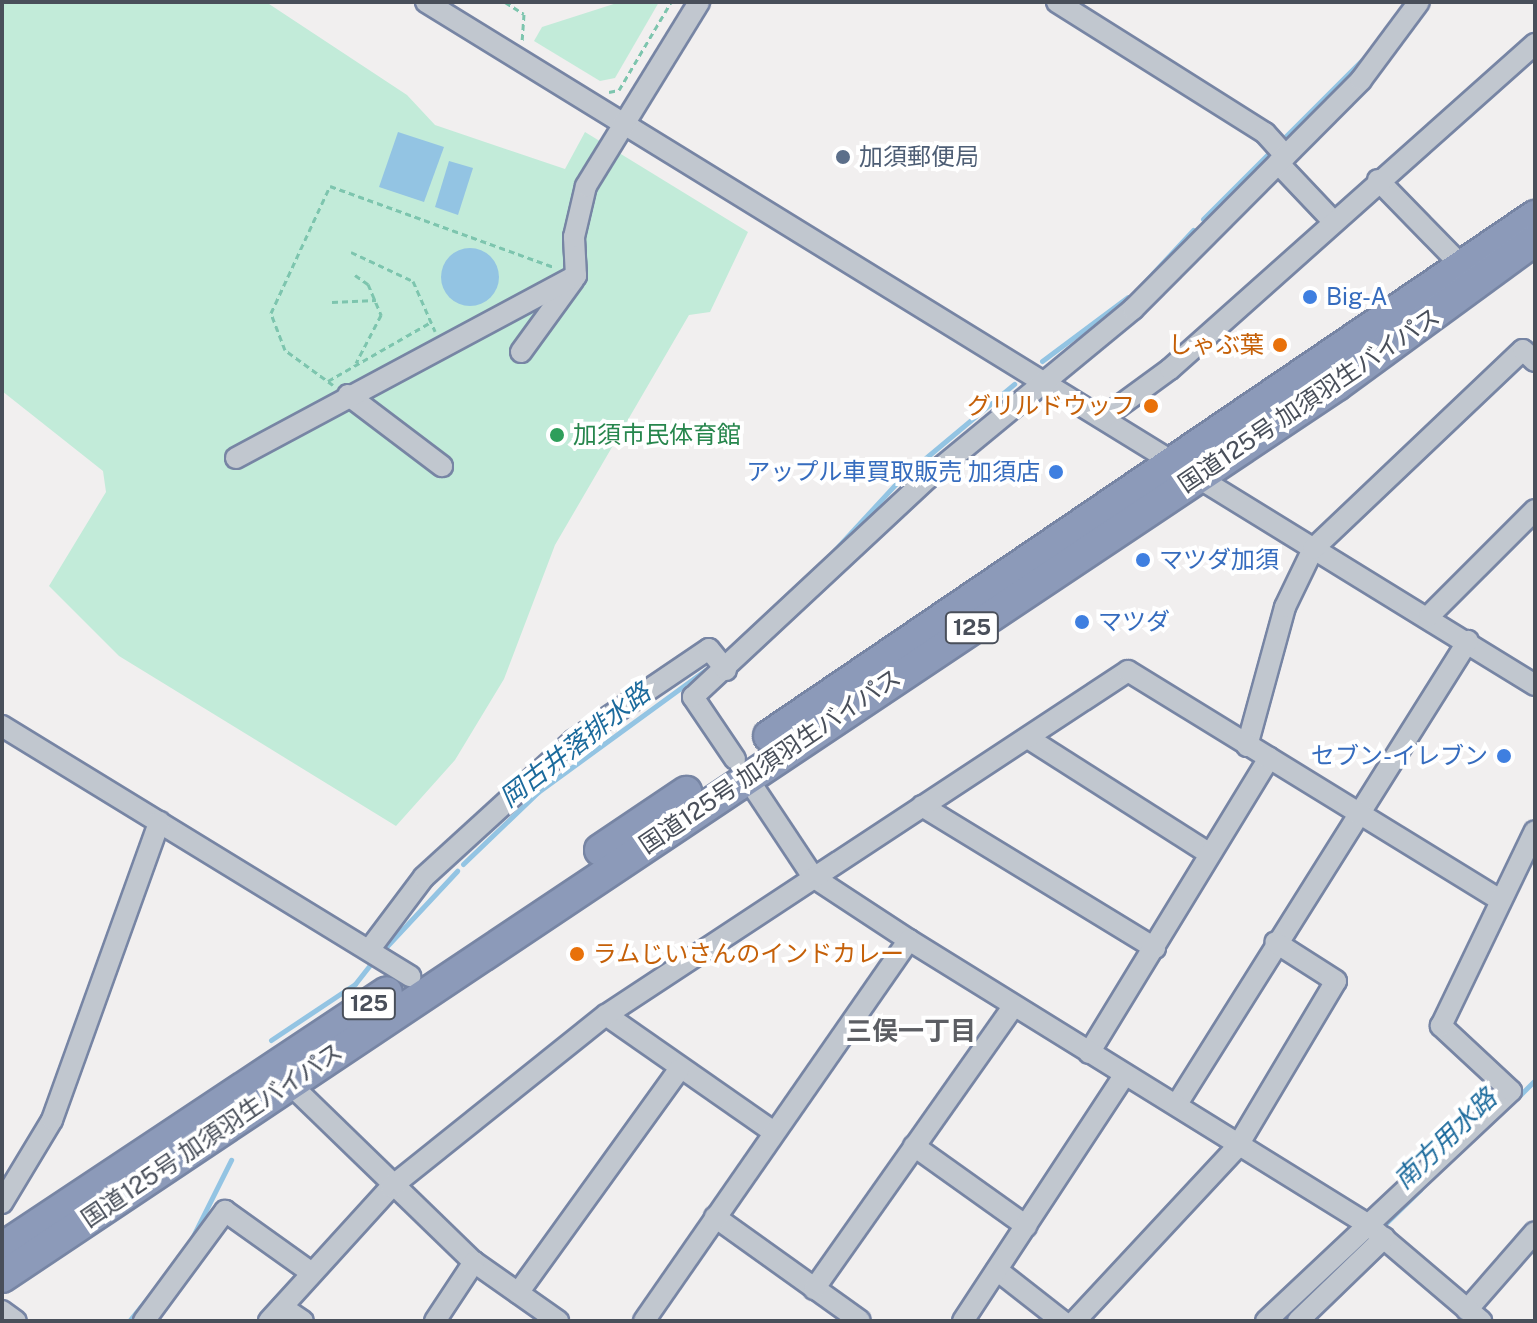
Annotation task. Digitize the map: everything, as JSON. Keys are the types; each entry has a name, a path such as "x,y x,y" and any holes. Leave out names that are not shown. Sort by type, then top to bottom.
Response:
{"highway":[{"name":"国道125号 加須羽生バイパス","path":"1185,470 1535,216"},
{"name":"国道125号 加須羽生バイパス","path":"2,1277 289,1083 741,767 1535,240"},
{"name":"国道125号 加須羽生バイパス","path":"2,1248 410,976 741,767"}],"street":[{"path":"426,2 621,125 1034,374 1313,549 1532,679"},
{"path":"521,352 576,276 574,237 586,186 699,2"},
{"path":"1057,2 1279,152 1333,221"},
{"path":"1419,2 1361,80 1279,152 1133,309 1034,374 720,663 693,697 813,877 1012,1008 1124,1076 1177,1104 1237,1147 1367,1224 1474,1315 1535,1232"},
{"path":"1103,418 1170,369 1378,180 1535,44"},
{"path":"1378,180 1464,268"},
{"path":"236,458 348,395 576,276"},
{"path":"1247,746 1285,607 1313,549 1523,350 1535,361"},
{"path":"348,395 442,466"},
{"path":"1429,616 1535,510"},
{"path":"1177,1104 1357,811 1468,641"},
{"path":"375,954 424,877 561,750 709,649 720,663"},
{"path":"303,1321 275,1314 309,1271 391,1187 606,1015 922,806 1031,740 1128,671 1500,900"},
{"path":"2,726 410,976"},
{"path":"1031,740 1210,854"},
{"path":"1089,1053 1269,758"},
{"path":"922,806 1155,948"},
{"path":"2,1203 52,1120 159,822"},
{"path":"1266,1321 1511,1091 1441,1026 1500,900 1529,855 1535,831"},
{"path":"655,1317 771,1130 909,940"},
{"path":"1075,1321 1237,1147 1336,981 1275,942"},
{"path":"814,1289 1012,1008"},
{"path":"606,1015 679,1070 771,1130"},
{"path":"518,1293 679,1070"},
{"path":"963,1321 1124,1076"},
{"path":"289,1083 391,1187 474,1262 558,1321"},
{"path":"914,1146 1026,1226"},
{"path":"144,1321 225,1211 309,1271"},
{"path":"715,1217 860,1321"},
{"path":"1298,1321 1384,1238"},
{"path":"435,1321 474,1262"},
{"path":"997,1270 1062,1321"},
{"path":"2,1311 16,1321"}],"path":[{"path":"505,2 524,14 520,47"},
{"path":"601,94 619,90 671,2"},
{"path":"348,395 285,350 271,313 330,186 576,276"},
{"path":"351,252 413,281 441,346"},
{"path":"354,366 376,334 376,300 355,275"},
{"path":"332,302 376,300"},
{"path":"328,381 431,322"}],"green space":[{"path":"2,2 266,2 407,95 435,125 565,169 585,132 748,232 710,312 689,315 555,545 504,679 455,760 396,826 119,656 49,586 106,492 103,471 2,391"},
{"path":"620,2 659,2 615,78 600,81 534,41 542,27"}],"water":[{"path":"398,132 444,147 424,202 379,187"},
{"path":"449,161 473,168 458,215 435,207"},
{"path":"470,248 491,256 499,277 491,298 470,306 449,298 441,277 449,256"}],"waterway":[{"name":"岡古井落排水路","path":"1284,138 1371,51"},
{"name":"岡古井落排水路","path":"1203,219 1273,149"},
{"name":"岡古井落排水路","path":"1140,287 1193,230"},
{"name":"岡古井落排水路","path":"1042,361 1128,297"},
{"name":"岡古井落排水路","path":"916,466 1014,384"},
{"name":"岡古井落排水路","path":"820,566 903,476"},
{"name":"岡古井落排水路","path":"463,864 538,792 715,663"},
{"name":"岡古井落排水路","path":"387,946 457,871"},
{"name":"岡古井落排水路","path":"271,1040 355,984 372,962"},
{"name":"南方用水路","path":"1516,1099 1535,1080"},
{"name":"岡古井落排水路","path":"190,1242 231,1160"},
{"name":"南方用水路","path":"1382,1227 1421,1189"},
{"name":"岡古井落排水路","path":"129,1321 166,1275"}],"place":[{"name":"加須郵便局","path":"843,157"},
{"name":"Big-A","path":"1310,297"},
{"name":"しゃぶ葉","path":"1280,345"},
{"name":"グリルドウッフ","path":"1151,406"},
{"name":"加須市民体育館","path":"557,435"},
{"name":"アップル車買取販売 加須店","path":"1056,472"},
{"name":"マツダ加須","path":"1143,560"},
{"name":"マツダ","path":"1082,622"},
{"name":"セブン-イレブン","path":"1504,756"},
{"name":"ラムじいさんのインドカレー","path":"577,954"}],"district":[{"name":"三俣一丁目","path":"911,1031"}]}
